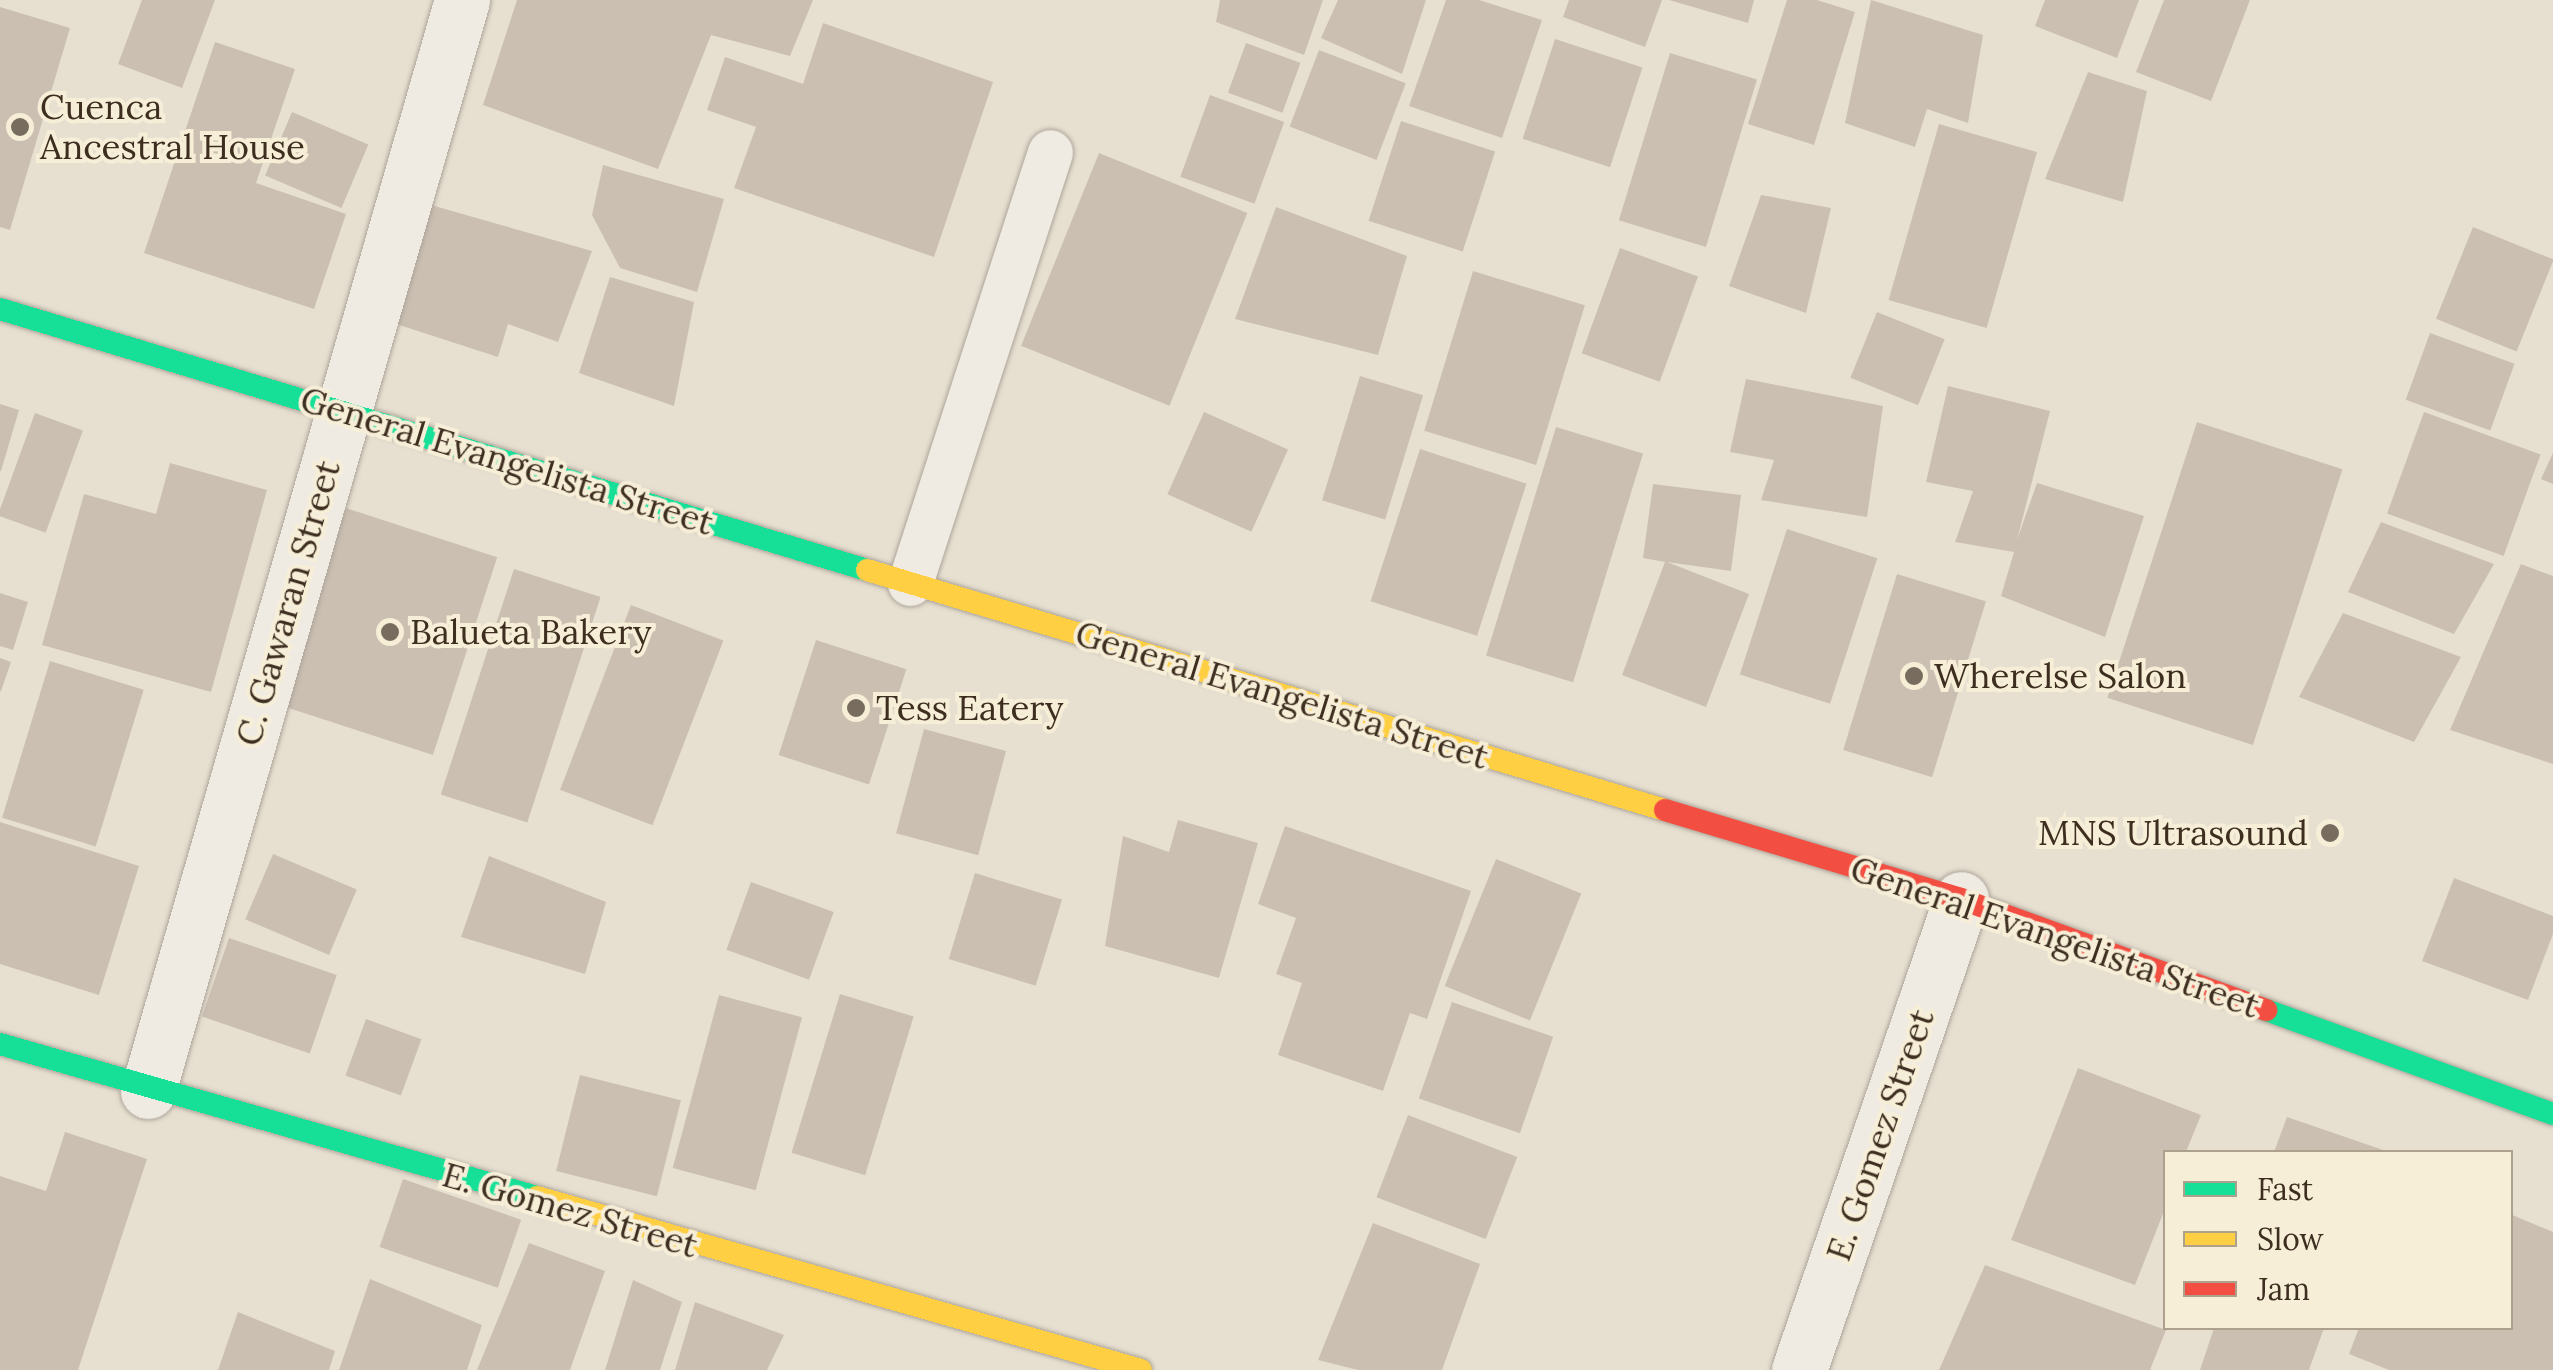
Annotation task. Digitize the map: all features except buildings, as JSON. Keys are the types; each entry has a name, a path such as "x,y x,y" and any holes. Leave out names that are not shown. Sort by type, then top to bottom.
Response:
{"main road":[{"name":"General Evangelista Street","path":"0,309 1961,899 2553,1114"},
{"name":"E. Gomez Street","path":"0,1044 148,1091 1141,1370"}],"street":[{"name":"C. Gawaran Street","path":"148,1091 462,0"},
{"name":"E. Gomez Street","path":"1798,1370 1961,899"}],"lane":[{"path":"910,583 1050,152"}],"traffic: fast":[{"path":"0,309 867,570"},
{"path":"2266,1010 2553,1114"},
{"path":"0,1044 537,1197"}],"traffic: slow":[{"path":"867,570 1665,810"},
{"path":"537,1197 1141,1370"}],"traffic: jam":[{"path":"1665,810 1961,899 2266,1010"}],"place":[{"name":"Cuenca Ancestral House","path":"20,127"},
{"name":"Balueta Bakery","path":"390,632"},
{"name":"Wherelse Salon","path":"1914,676"},
{"name":"Tess Eatery","path":"856,708"},
{"name":"MNS Ultrasound","path":"2330,833"}]}
